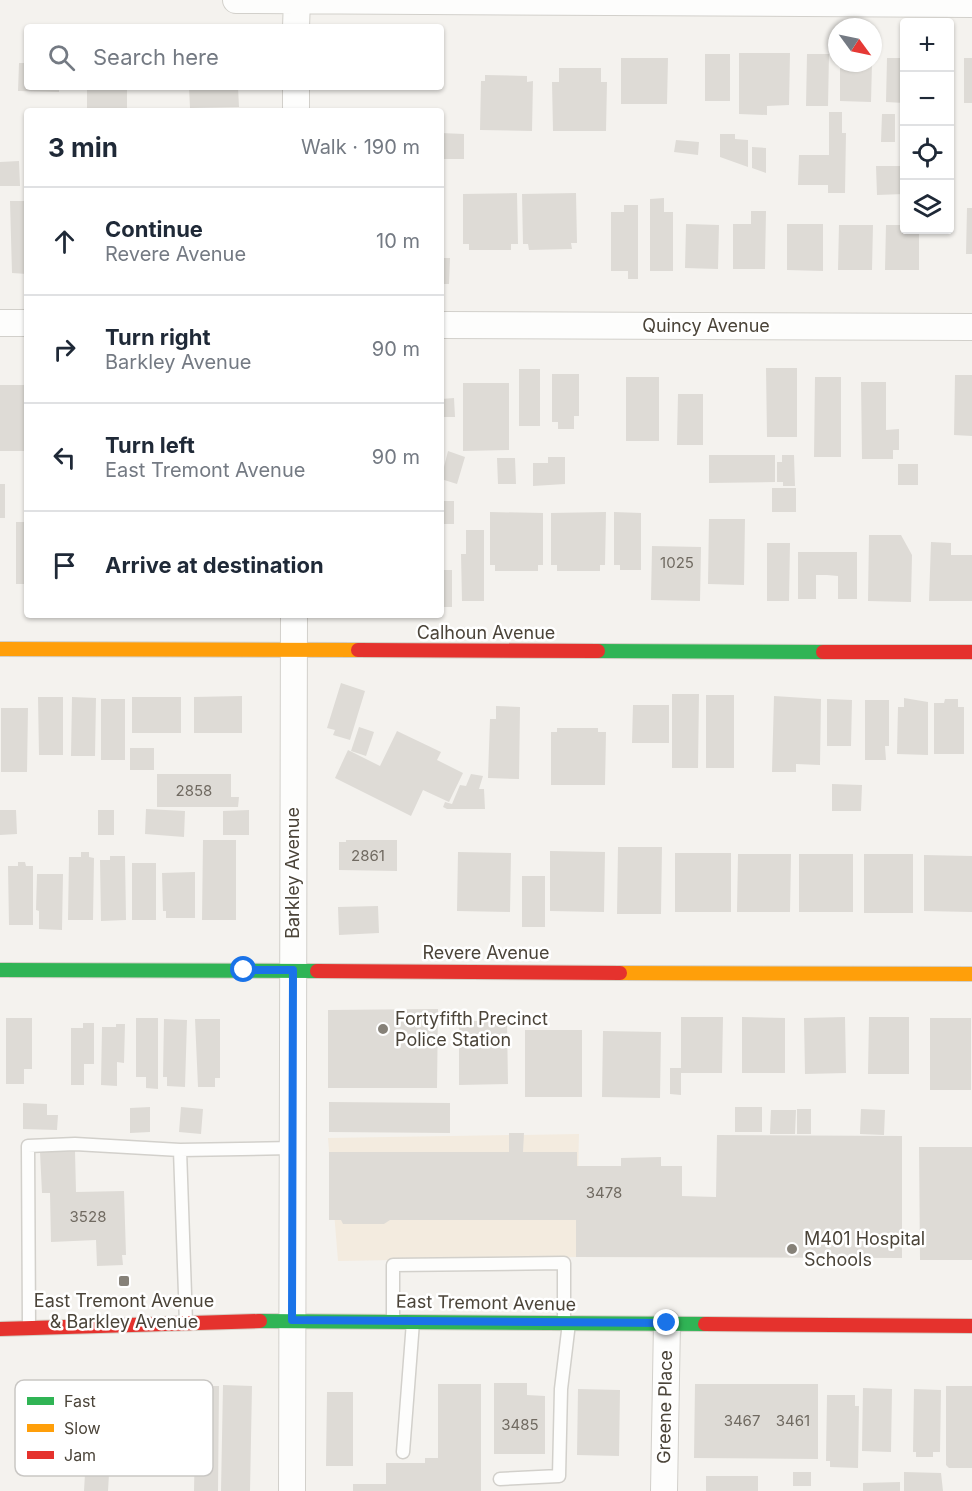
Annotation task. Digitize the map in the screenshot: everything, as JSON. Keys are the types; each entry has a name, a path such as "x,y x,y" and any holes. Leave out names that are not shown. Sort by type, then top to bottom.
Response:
{"street":[{"path":"236,0 972,4"},
{"path":"296,24 297,0"},
{"path":"296,90 296,108"},
{"path":"0,323 24,323"},
{"name":"Quincy Avenue","path":"444,325 972,327"},
{"name":"Barkley Avenue","path":"292,1491 294,618"},
{"name":"Calhoun Avenue","path":"0,649 972,652"},
{"name":"Revere Avenue","path":"0,970 972,974"},
{"name":"East Tremont Avenue","path":"0,1329 292,1320 972,1326"},
{"name":"Greene Place","path":"664,1491 667,1323"}],"lane":[{"path":"29,1328 28,1146 75,1144 180,1150 292,1148"},
{"path":"180,1150 186,1324"},
{"path":"393,1320 393,1265 564,1263 566,1322 561,1389 559,1476 500,1479"},
{"path":"403,1452 413,1321"}],"shaded area":[{"path":"579,1134 576,1257 338,1261 328,1138"}],"building":[{"path":"739,53 790,53 789,105 767,106 767,115 739,114"},
{"path":"705,54 730,54 730,101 705,101"},
{"path":"807,54 828,54 828,106 806,106"},
{"path":"621,58 668,58 667,104 621,104"},
{"path":"887,58 900,58 900,103 886,102"},
{"path":"964,58 972,58 972,103 964,103"},
{"path":"19,63 24,63 24,90 59,90 59,92 18,91"},
{"path":"559,68 601,68 601,82 607,82 606,131 553,131 552,82 559,82"},
{"path":"840,72 872,72 871,102 840,101"},
{"path":"485,75 527,76 527,82 533,81 532,131 480,130 481,81 485,81"},
{"path":"87,90 127,90 127,108 87,108"},
{"path":"189,90 238,90 239,107 190,108"},
{"path":"829,112 842,112 842,133 846,133 845,193 828,193 828,185 798,185 799,155 829,155"},
{"path":"882,114 895,114 895,142 881,142"},
{"path":"444,133 464,134 464,159 444,159"},
{"path":"720,134 735,134 735,139 748,140 748,167 720,157"},
{"path":"676,140 699,142 698,155 674,152"},
{"path":"752,147 766,148 766,173 752,168"},
{"path":"19,161 20,186 0,186 0,162"},
{"path":"876,166 900,166 900,194 877,195"},
{"path":"517,193 518,244 511,244 511,250 469,250 469,244 463,244 463,194"},
{"path":"576,193 577,243 571,243 572,249 529,250 528,244 523,244 522,194"},
{"path":"664,198 664,212 673,212 673,271 650,271 650,199"},
{"path":"10,201 24,201 24,274 12,273"},
{"path":"624,205 638,205 638,279 628,279 628,271 611,271 611,212 624,212"},
{"path":"967,208 972,208 972,254 966,254"},
{"path":"751,211 766,211 765,269 733,269 733,224 751,224"},
{"path":"686,224 719,225 718,269 685,268"},
{"path":"787,224 823,224 823,271 787,270"},
{"path":"839,225 873,225 872,270 838,270"},
{"path":"886,225 900,225 900,234 919,234 919,270 885,270"},
{"path":"444,258 450,258 449,284 444,284"},
{"path":"766,368 797,368 797,437 767,437"},
{"path":"519,369 540,369 540,426 519,426"},
{"path":"552,374 579,374 579,416 574,416 574,429 558,429 558,422 552,422"},
{"path":"955,375 972,375 972,436 954,435"},
{"path":"626,377 659,377 659,441 626,441"},
{"path":"815,377 841,377 841,457 814,457"},
{"path":"861,382 886,382 886,430 899,429 899,450 893,450 893,459 862,459"},
{"path":"463,383 509,383 509,450 463,451"},
{"path":"0,385 24,385 24,451 0,451"},
{"path":"678,394 703,394 703,445 677,445"},
{"path":"454,398 455,417 444,417 444,399"},
{"path":"448,451 465,457 457,484 444,480"},
{"path":"709,455 775,455 775,482 709,483"},
{"path":"782,455 794,455 795,486 783,486 783,482 777,482 777,462 782,462"},
{"path":"548,457 565,457 565,484 533,486 533,463 548,463"},
{"path":"497,458 515,458 516,484 498,484"},
{"path":"898,464 918,464 918,485 898,485"},
{"path":"0,484 5,484 5,518 0,518"},
{"path":"772,488 796,488 796,512 772,512"},
{"path":"444,501 454,501 454,524 444,524"},
{"path":"490,512 543,513 543,565 538,565 538,571 495,571 495,565 490,565"},
{"path":"606,512 605,565 600,565 600,571 557,571 557,565 551,565 551,513"},
{"path":"614,512 641,513 641,570 620,570 620,565 614,565"},
{"path":"709,519 745,519 744,585 708,584"},
{"path":"16,522 24,522 24,584 16,584"},
{"path":"466,530 484,530 484,601 462,601 461,554 466,554"},
{"path":"869,535 901,535 912,555 911,602 868,601"},
{"path":"931,542 951,543 951,555 972,555 972,601 929,601"},
{"path":"767,543 790,543 789,601 767,601"},
{"path":"652,546 701,547 700,601 651,600"},
{"path":"798,552 857,552 857,599 838,599 838,576 816,575 816,599 798,599"},
{"path":"444,570 452,570 452,607 444,607"},
{"path":"341,683 365,691 350,740 333,735 335,730 327,728"},
{"path":"672,694 699,694 698,768 672,768"},
{"path":"706,695 734,695 734,768 706,768"},
{"path":"242,696 242,733 194,733 194,697"},
{"path":"774,696 821,699 820,765 796,764 796,772 772,772"},
{"path":"38,697 63,697 63,755 39,755"},
{"path":"72,697 96,698 95,756 71,756"},
{"path":"132,697 181,697 181,733 132,733"},
{"path":"904,698 928,702 928,755 897,754 898,707 904,707"},
{"path":"101,699 125,699 125,760 101,760"},
{"path":"827,699 852,700 851,746 827,746"},
{"path":"945,699 958,699 958,707 964,707 964,754 934,754 934,703 944,703"},
{"path":"865,700 889,700 889,746 885,746 886,760 865,760"},
{"path":"633,705 669,705 669,743 632,743"},
{"path":"496,706 520,707 519,779 488,778 490,719 496,719"},
{"path":"1,708 28,708 27,772 1,772"},
{"path":"359,727 374,732 366,756 351,751"},
{"path":"557,728 598,728 598,732 606,732 605,785 551,785 551,732 557,732"},
{"path":"397,731 441,752 437,760 463,773 449,802 423,790 411,816 335,778 348,750 380,766"},
{"path":"130,748 154,748 154,770 130,770"},
{"path":"157,774 231,774 231,797 239,797 238,807 157,807"},
{"path":"471,774 483,776 479,789 484,789 485,809 447,809 443,807 445,802 452,804 460,785 466,786"},
{"path":"832,784 862,785 861,811 832,811"},
{"path":"146,809 185,811 184,837 145,834"},
{"path":"0,810 16,810 17,834 0,835"},
{"path":"98,810 114,810 114,835 98,835"},
{"path":"249,810 249,835 223,835 223,811"},
{"path":"203,840 236,840 236,920 202,920"},
{"path":"346,840 397,840 397,871 339,870 339,842 346,842"},
{"path":"618,847 662,847 661,914 617,914"},
{"path":"550,851 605,852 604,912 550,911"},
{"path":"81,852 89,852 89,857 94,858 93,920 68,920 69,857 81,857"},
{"path":"458,852 511,853 510,912 457,911"},
{"path":"675,853 731,853 731,912 675,912"},
{"path":"738,854 791,854 790,912 737,912"},
{"path":"799,854 853,854 853,912 799,912"},
{"path":"864,854 913,854 913,913 864,913"},
{"path":"924,855 972,856 972,912 924,911"},
{"path":"110,856 125,856 126,920 101,921 100,860 110,860"},
{"path":"18,862 25,862 26,866 33,866 33,925 9,925 8,866 18,866"},
{"path":"132,863 156,863 156,920 132,920"},
{"path":"195,872 195,918 166,918 166,911 163,911 162,873"},
{"path":"37,874 63,874 62,930 39,929 39,911 36,910"},
{"path":"522,876 545,876 545,927 522,927"},
{"path":"378,906 379,933 339,935 338,907"},
{"name":"Fortyfifth Precinct Police Station","path":"438,1009 437,1088 328,1088 328,1010"},
{"path":"681,1017 723,1017 722,1073 681,1073 681,1095 670,1094 670,1068 681,1068"},
{"path":"742,1017 785,1018 785,1073 742,1073"},
{"path":"845,1017 846,1073 805,1074 804,1018"},
{"path":"869,1017 909,1017 909,1074 868,1074"},
{"path":"6,1018 32,1018 32,1069 24,1069 24,1084 6,1084"},
{"path":"136,1018 158,1018 158,1089 146,1088 146,1077 136,1077"},
{"path":"930,1018 971,1018 971,1090 930,1090"},
{"path":"164,1019 187,1020 185,1087 167,1086 167,1077 163,1077"},
{"path":"195,1019 220,1019 220,1078 215,1078 215,1087 198,1087"},
{"path":"459,1021 507,1021 508,1084 459,1085"},
{"path":"83,1023 94,1023 94,1064 84,1064 84,1085 71,1085 71,1028 83,1028"},
{"path":"116,1024 125,1024 124,1063 117,1062 117,1086 101,1085 102,1027 116,1027"},
{"path":"525,1030 582,1030 582,1097 525,1097"},
{"path":"603,1031 661,1032 660,1098 602,1097"},
{"path":"329,1102 450,1103 450,1133 329,1132"},
{"path":"23,1103 47,1104 47,1115 58,1115 57,1130 23,1129"},
{"path":"150,1107 150,1132 130,1133 130,1108"},
{"path":"181,1107 203,1109 201,1134 179,1132"},
{"path":"735,1107 762,1107 762,1132 735,1132"},
{"path":"797,1109 811,1109 811,1134 797,1134"},
{"path":"861,1109 885,1110 884,1135 860,1134"},
{"path":"771,1110 796,1110 795,1134 770,1134"},
{"path":"509,1133 524,1133 523,1152 577,1152 577,1166 621,1166 621,1158 661,1157 661,1166 682,1166 682,1196 716,1197 717,1135 902,1136 902,1258 576,1257 576,1220 390,1220 384,1224 343,1224 341,1220 329,1220 329,1152 509,1152"},
{"path":"919,1147 972,1147 972,1260 920,1260"},
{"path":"75,1151 76,1192 124,1191 126,1255 122,1255 123,1265 97,1266 96,1240 51,1242 50,1193 42,1193 40,1152"},
{"path":"494,1383 527,1383 527,1395 545,1396 545,1454 494,1454"},
{"path":"438,1384 481,1384 481,1491 353,1491 353,1484 386,1484 386,1463 425,1463 425,1458 438,1458"},
{"path":"695,1384 818,1384 818,1459 694,1458"},
{"path":"223,1385 252,1386 250,1491 221,1491"},
{"path":"213,1386 219,1386 218,1491 194,1491 194,1476 213,1476"},
{"path":"946,1386 972,1386 972,1468 949,1468 946,1465"},
{"path":"863,1388 892,1389 891,1452 862,1451"},
{"path":"578,1389 620,1390 619,1456 577,1455"},
{"path":"914,1389 941,1390 940,1452 933,1452 933,1457 916,1457 916,1452 913,1452"},
{"path":"327,1392 353,1392 353,1466 326,1466"},
{"path":"827,1395 855,1395 855,1406 859,1406 858,1468 830,1467 830,1461 826,1461"},
{"path":"793,1472 811,1472 811,1486 793,1486"},
{"path":"904,1472 941,1473 943,1491 904,1491"},
{"path":"85,1476 109,1476 108,1491 84,1491"},
{"path":"706,1476 758,1476 758,1491 706,1491"},
{"path":"900,1482 900,1491 863,1491 863,1483"}],"traffic: fast":[{"path":"598,651 823,652"},
{"path":"0,970 317,971"},
{"path":"260,1321 705,1324"}],"traffic: slow":[{"path":"0,649 358,650"},
{"path":"620,973 972,974"}],"traffic: jam":[{"path":"358,650 598,651"},
{"path":"823,652 972,652"},
{"path":"317,971 620,973"},
{"path":"0,1329 260,1321"},
{"path":"705,1324 972,1326"}],"place":[{"name":"Fortyfifth Precinct Police Station","path":"383,1029"},
{"name":"M401 Hospital Schools","path":"792,1249"},
{"name":"East Tremont Avenue & Barkley Avenue","path":"124,1281"}],"route":[{"path":"244,970 293,970 292,1320 667,1323"}]}
